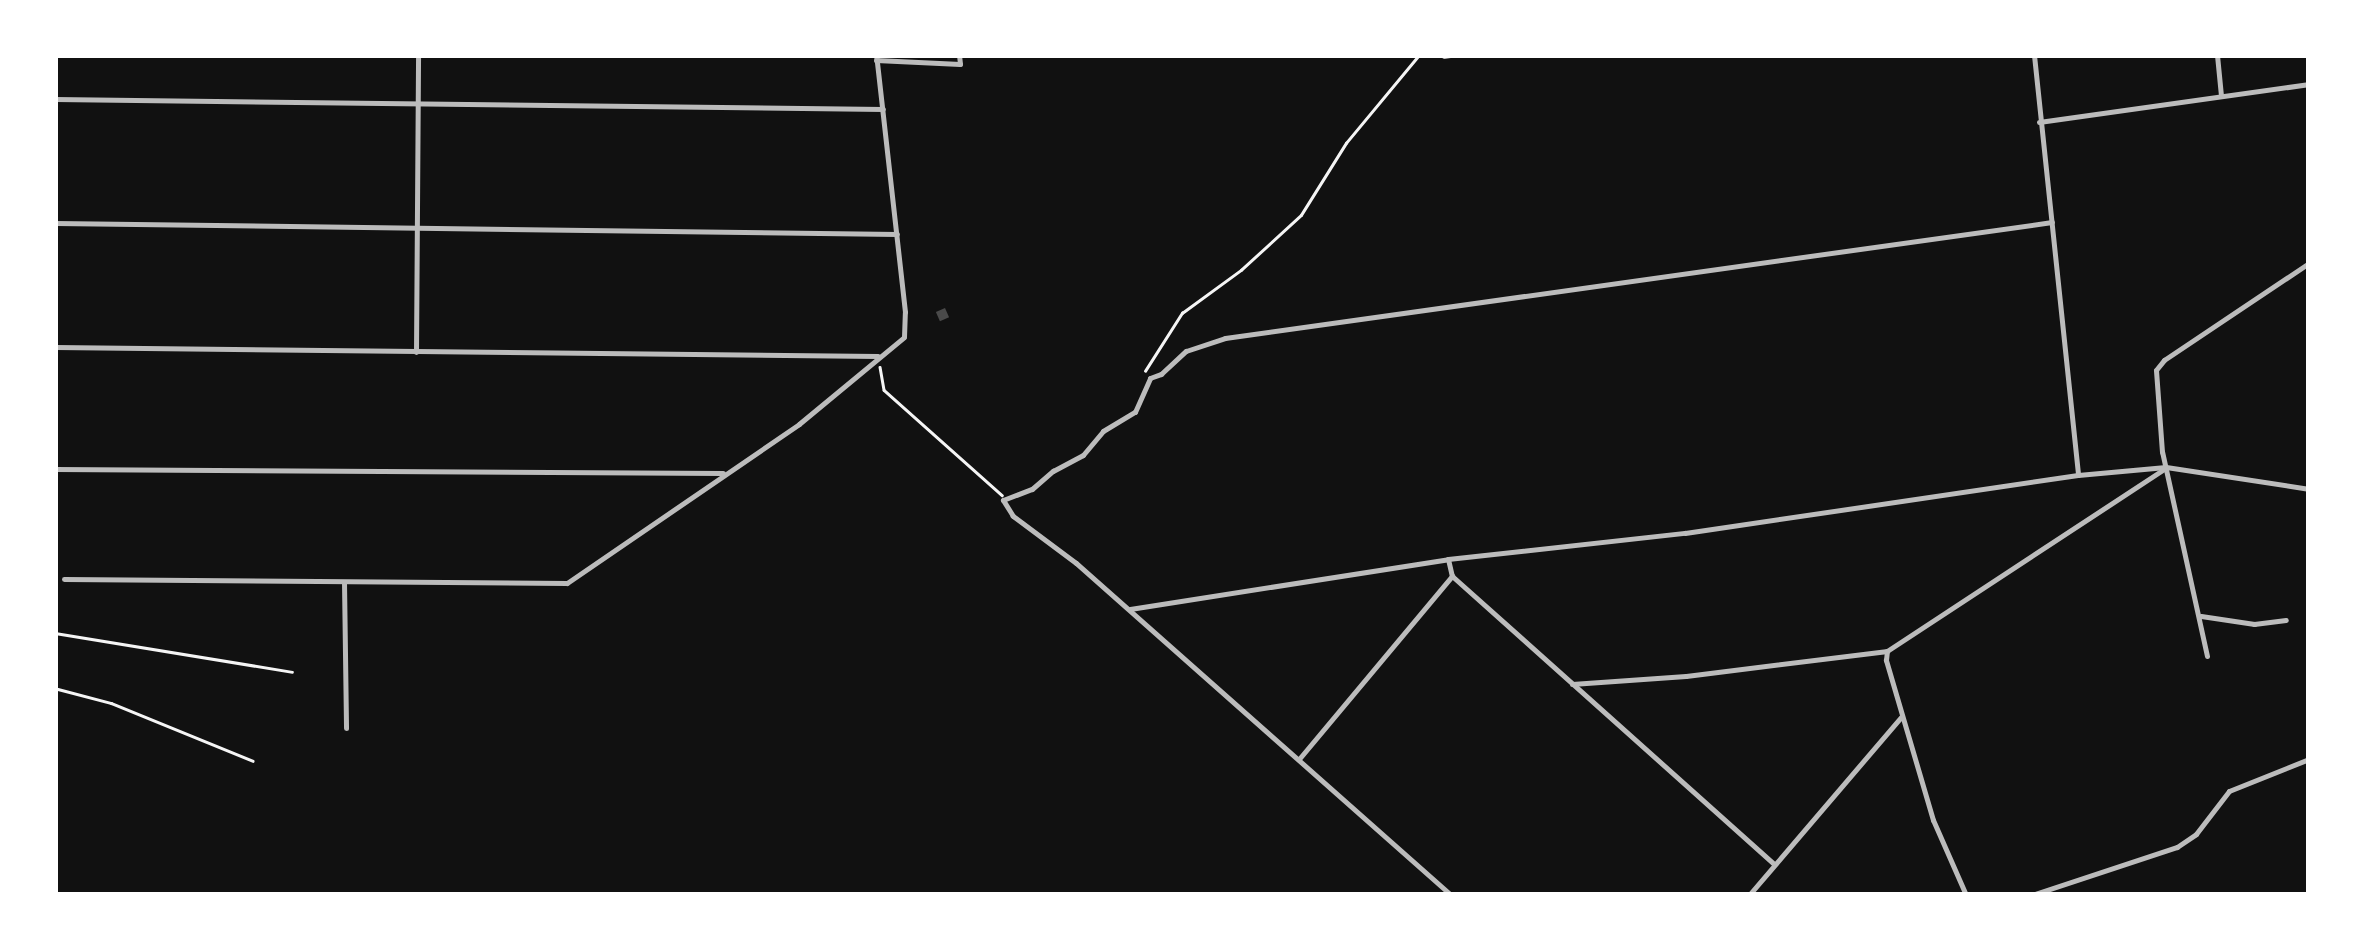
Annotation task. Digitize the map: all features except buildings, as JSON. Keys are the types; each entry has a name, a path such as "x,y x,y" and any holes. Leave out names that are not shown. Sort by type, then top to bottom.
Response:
{"street":[{"path":"416,352 418,55"},
{"path":"64,579 567,583 830,402 895,348 906,331 876,58 960,64 959,55"},
{"path":"2034,55 2078,474"},
{"path":"2217,55 2221,96"},
{"path":"2039,122 2309,84"},
{"path":"55,99 883,109"},
{"path":"1450,895 1129,609 1013,516 1003,500 1032,490 1053,471 1083,455 1096,436 1138,408 1144,383 1186,351 1225,338 2052,222"},
{"path":"55,223 897,234"},
{"path":"2207,656 2166,467 2155,378 2159,364 2309,263"},
{"path":"55,346 881,356"},
{"path":"1570,684 1686,676 1887,651 2166,467"},
{"path":"1129,609 1448,559 1685,533 2078,474 2166,467 2309,489"},
{"path":"55,469 726,473"},
{"path":"1448,559 1452,576 1772,863"},
{"path":"1299,759 1452,576"},
{"path":"344,582 346,728"},
{"path":"2201,616 2242,623 2286,620"},
{"path":"1887,651 1901,717 1936,830 1966,895"},
{"path":"1749,895 1772,863 1901,717"},
{"path":"2032,895 2176,847 2196,834 2229,792 2309,759"}],"path":[{"path":"1144,383 1146,370 1182,313 1240,270 1300,215 1346,143 1419,55"},
{"path":"881,356 880,379 884,390 990,481 1003,500"},
{"path":"55,633 292,672"},
{"path":"58,689 111,703 253,762"}]}
